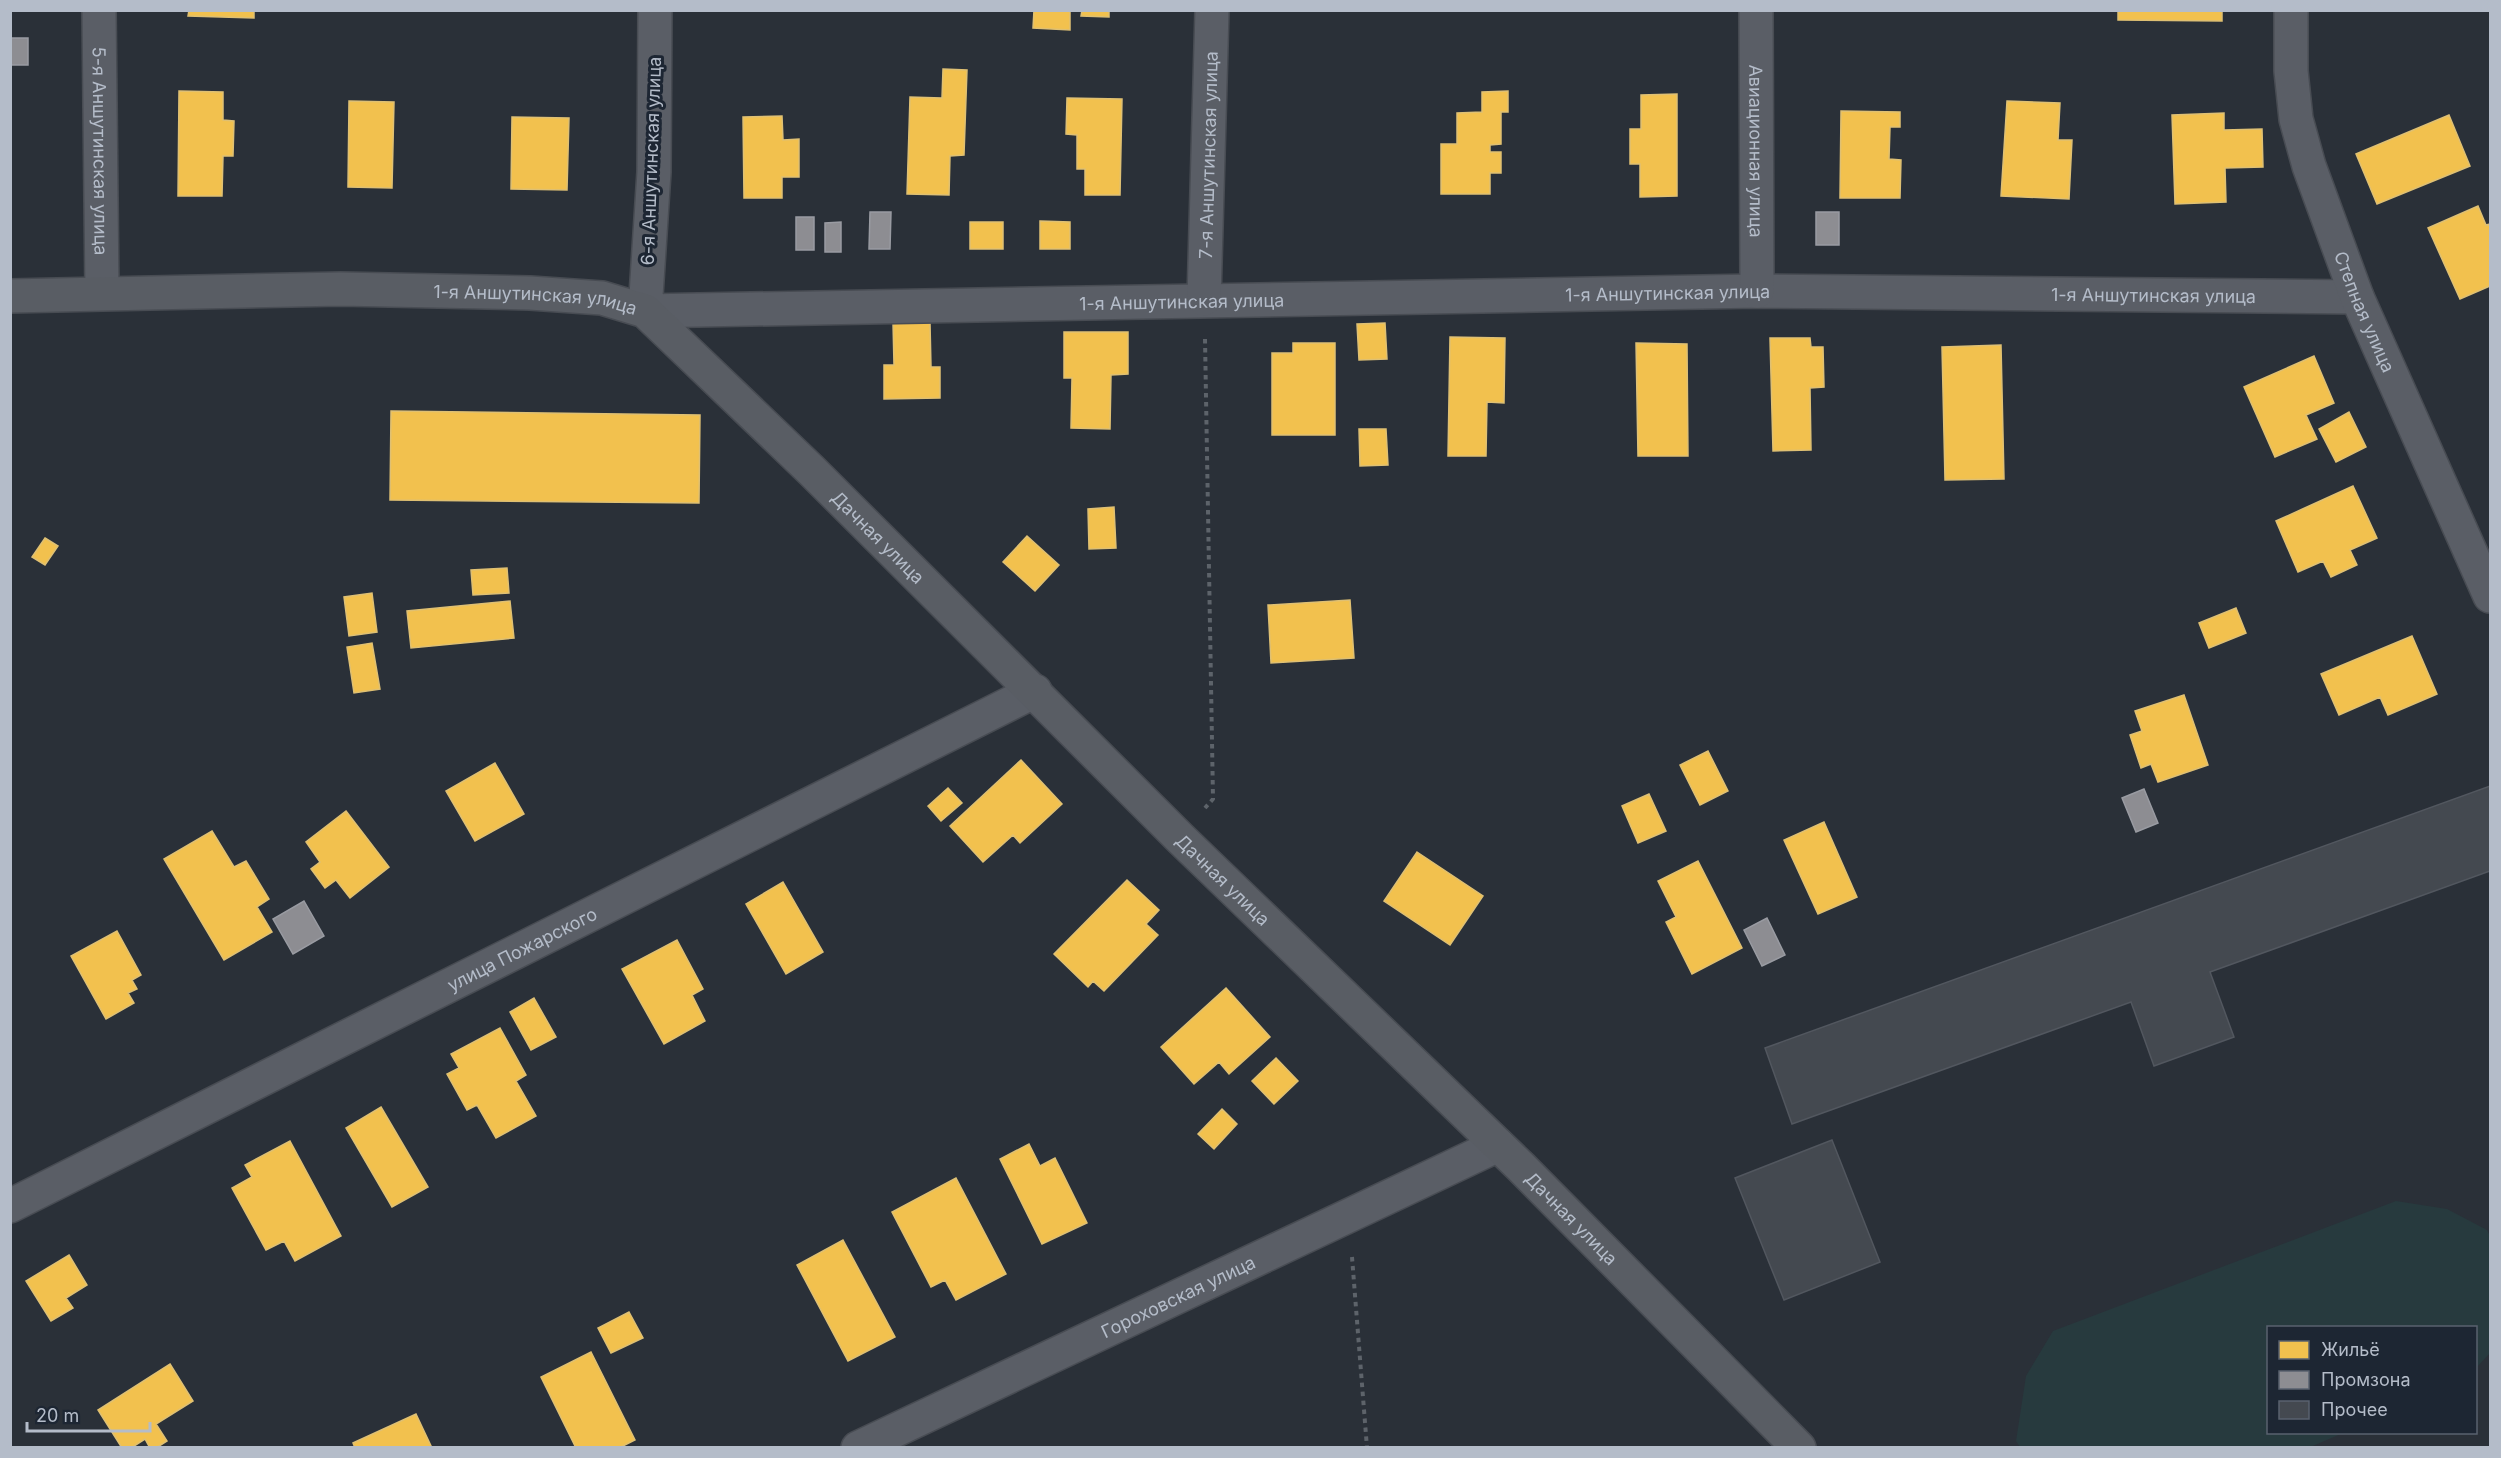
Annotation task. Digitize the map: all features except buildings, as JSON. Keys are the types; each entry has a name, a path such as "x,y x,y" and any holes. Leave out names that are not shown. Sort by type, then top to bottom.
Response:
{"street":[{"name":"5-я Аншутинская улица","path":"99,10 102,292"},
{"name":"6-я Аншутинская улица","path":"645,311 654,172 655,10"},
{"name":"7-я Аншутинская улица","path":"1204,299 1212,10"},
{"name":"Авиационная улица","path":"1756,10 1756,291"},
{"name":"Степная улица","path":"2291,10 2291,71 2296,120 2309,166 2357,297 2490,597"},
{"name":"1-я Аншутинская улица","path":"10,296 102,292 340,289 530,293 602,298 645,311 1204,299 1756,291 2357,297"},
{"name":"Дачная улица","path":"645,311 820,479 1180,838 1498,1145 1799,1448"},
{"name":"улица Пожарского","path":"10,1206 1035,691"},
{"name":"Гороховская улица","path":"858,1448 1498,1145"}],"path":[{"path":"1180,838 1213,799 1204,299"},
{"path":"1349,1216 1368,1448"}],"green space":[{"path":"2396,1201 2447,1209 2487,1230 2490,1236 2490,1353 2477,1367 2477,1326 2267,1326 2267,1434 2341,1434 2308,1448 2020,1447 2016,1441 2026,1376 2053,1331"}]}
